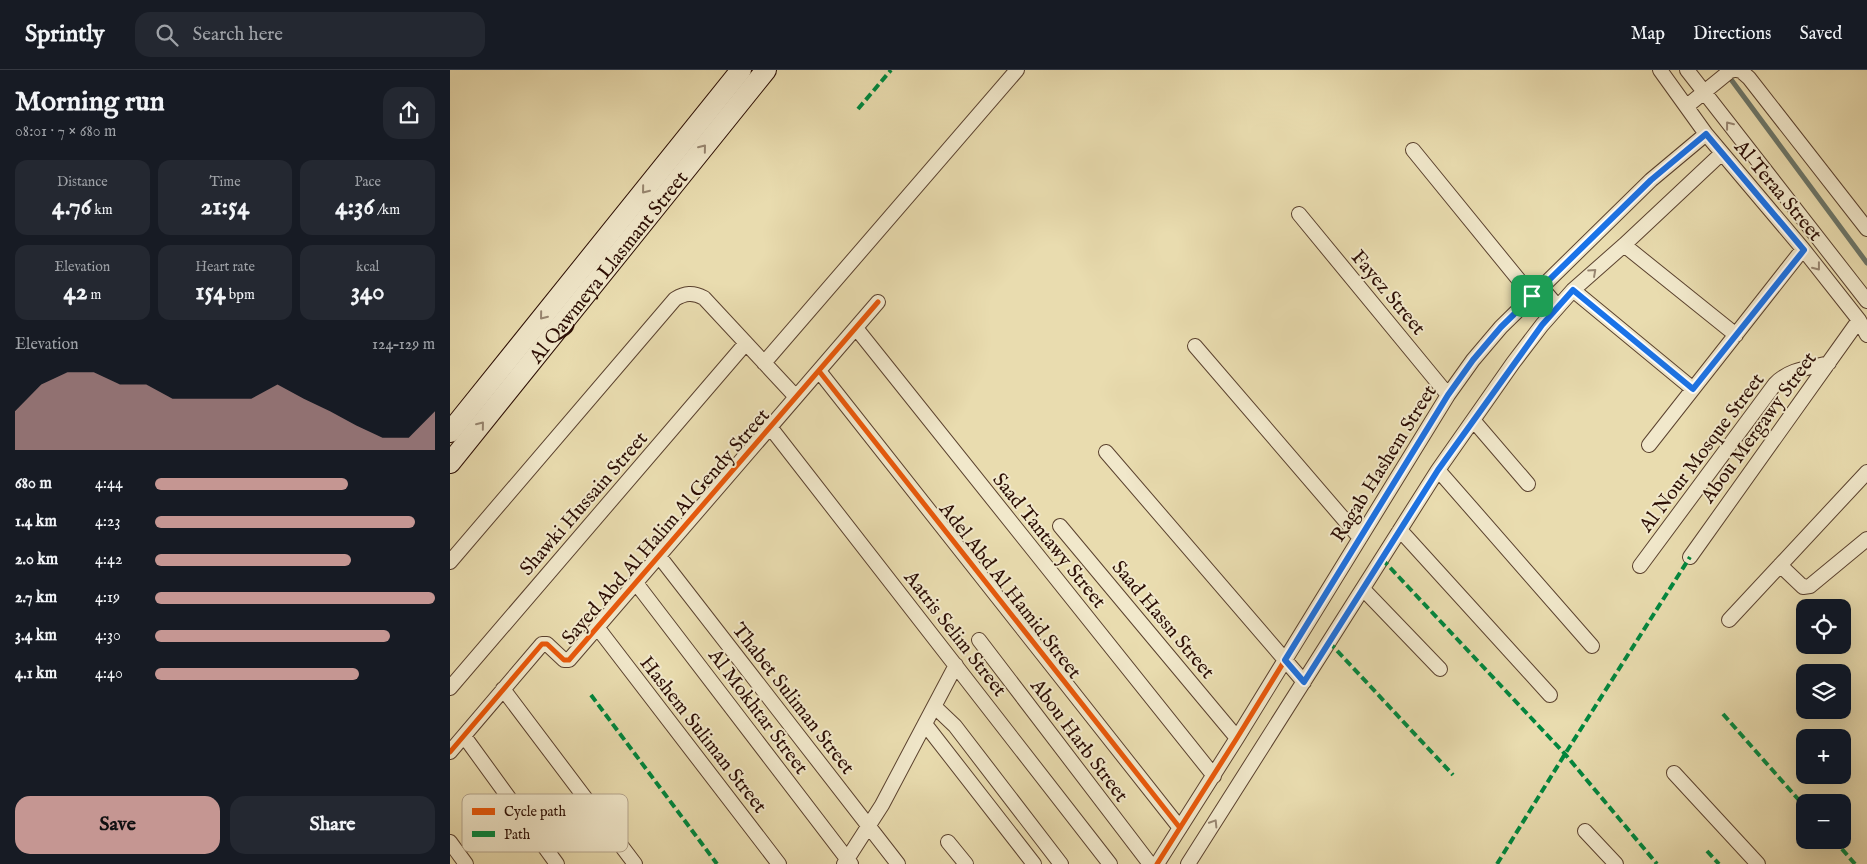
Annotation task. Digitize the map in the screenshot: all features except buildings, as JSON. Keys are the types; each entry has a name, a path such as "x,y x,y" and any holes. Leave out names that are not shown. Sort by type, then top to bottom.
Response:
{"main road":[{"name":"Al Qawmeya Llasmant Street","path":"450,463 718,115 741,70"},
{"name":"Al Qawmeya Llasmant Street","path":"450,432 718,115 766,70"}],"street":[{"path":"764,362 1017,70"},
{"name":"Al Teraa Street","path":"1660,70 1706,134 1804,250 1859,320 1867,335"},
{"path":"1687,106 1734,70 1741,71 1749,78 1866,225"},
{"name":"Al Teraa Street","path":"1689,73 1709,88 1867,301"},
{"name":"Ragab Hashem Street","path":"1157,864 1214,776 1448,395 1473,360 1501,327 1651,180 1706,134"},
{"path":"1413,150 1537,292 1558,307"},
{"path":"1188,864 1438,470 1542,325 1573,290 1624,246 1722,153"},
{"name":"Fayez Street","path":"1298,214 1448,395"},
{"path":"1624,246 1736,335"},
{"path":"1649,445 1804,250"},
{"path":"1573,290 1693,389"},
{"path":"450,562 675,299 682,295 697,294 704,298 796,397"},
{"name":"Sayed Abd Al Halim Al Gendy Street","path":"450,752 542,644 547,644 563,659 568,661 878,302"},
{"name":"Abou Mergawy Street","path":"1690,558 1859,320"},
{"name":"Saad Tantawy Street","path":"856,328 1214,776"},
{"name":"Shawki Hussain Street","path":"450,688 746,343"},
{"path":"1195,346 1360,538"},
{"name":"Al Nour Mosque Street","path":"1640,566 1774,384 1791,372 1829,363"},
{"name":"Adel Abd Al Hamid Street","path":"819,371 1180,828"},
{"path":"1473,420 1528,484"},
{"name":"Aatris Selim Street","path":"770,427 1110,864"},
{"path":"1106,452 1304,682"},
{"path":"1438,470 1592,646"},
{"path":"1729,620 1867,472"},
{"name":"Saad Hassn Street","path":"1060,526 1237,738"},
{"path":"1400,530 1550,695"},
{"path":"1780,565 1803,587 1810,586 1867,539"},
{"name":"Thabet Suliman Street","path":"659,556 898,864"},
{"name":"Al Mokhtar Street","path":"636,583 848,862"},
{"path":"1363,589 1440,669"},
{"name":"Hashem Suliman Street","path":"597,627 779,864"},
{"name":"Abou Harb Street","path":"978,640 1150,864"},
{"path":"848,862 935,707 956,665"},
{"path":"504,689 583,794"},
{"path":"935,707 955,726 1061,864"},
{"path":"925,724 1034,864"},
{"path":"464,736 506,794"},
{"path":"1674,773 1758,864"},
{"path":"1585,832 1616,864"},
{"path":"450,842 466,864"},
{"path":"948,842 966,864"},
{"path":"548,852 557,864"},
{"path":"626,852 635,864"}],"waterway":[{"path":"1727,74 1867,263"}],"marked path":[{"path":"858,109 891,70"},
{"path":"1497,864 1690,557"},
{"path":"1382,559 1565,754 1657,864"},
{"path":"1329,642 1453,775"},
{"path":"591,695 717,864"},
{"path":"1723,714 1796,797"},
{"path":"1842,849 1855,864"},
{"path":"1707,851 1719,864"}],"cycle path":[{"path":"1157,864 1237,738 1448,395 1473,360 1501,327 1651,180 1706,134"},
{"path":"450,752 542,644 547,644 564,660 569,660 878,302"},
{"path":"819,371 1180,828"}],"route":[{"path":"1706,134 1804,250 1693,389 1573,290 1542,325 1513,363 1438,470 1304,682 1285,660 1448,395 1473,360 1501,327 1532,296 1651,180 1706,134"}]}
